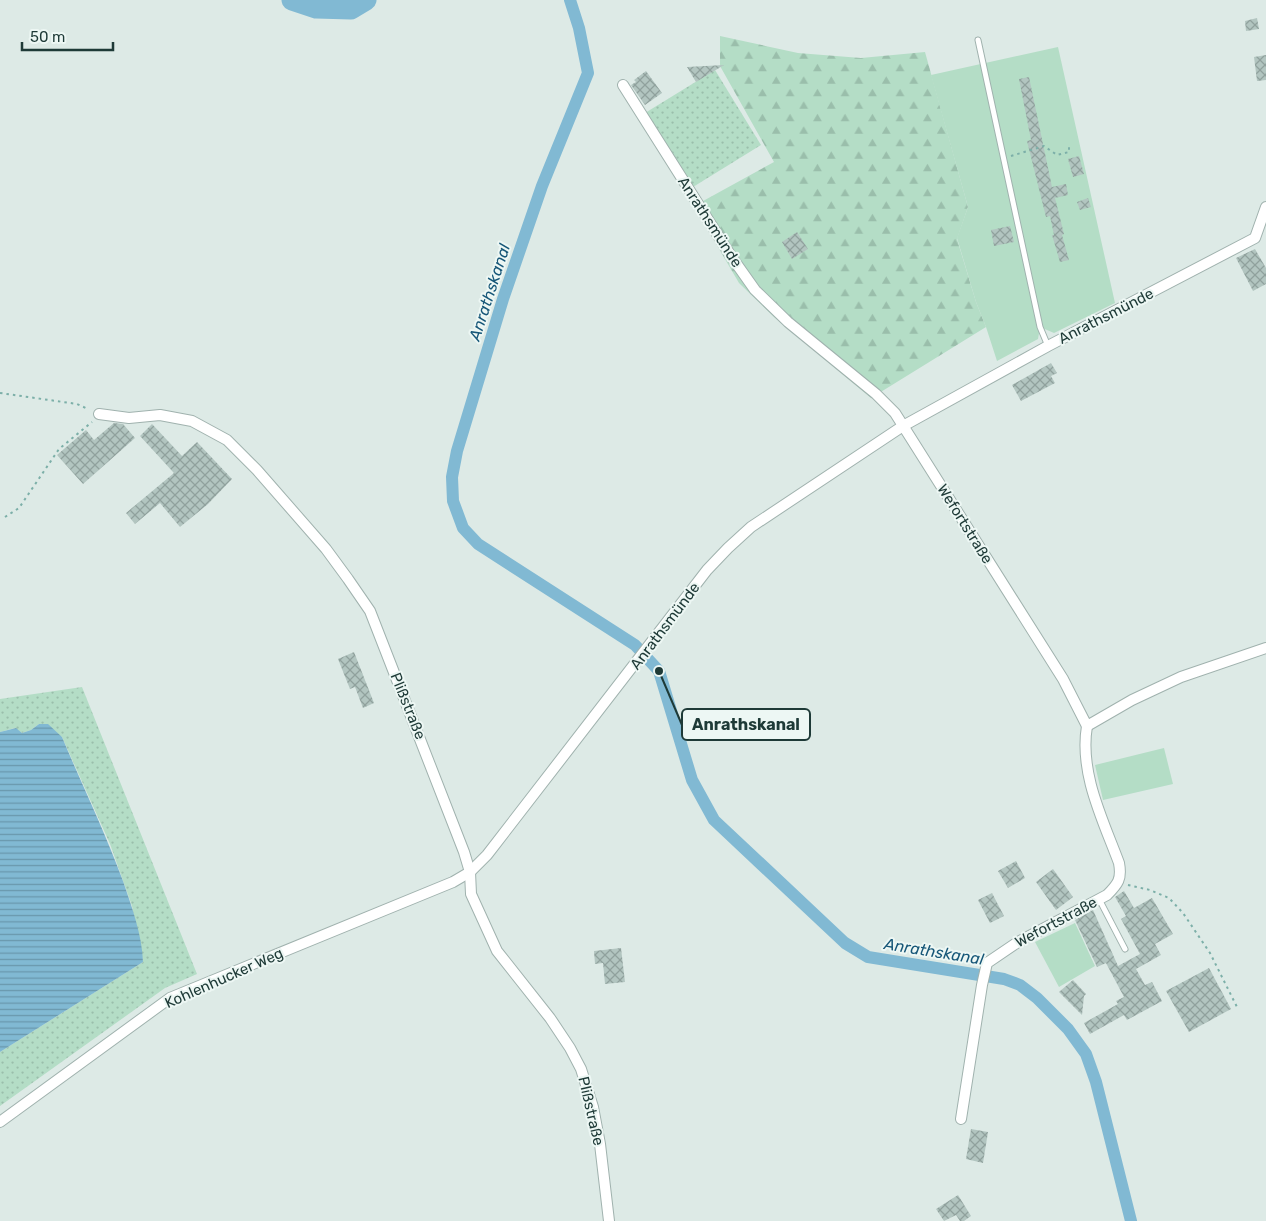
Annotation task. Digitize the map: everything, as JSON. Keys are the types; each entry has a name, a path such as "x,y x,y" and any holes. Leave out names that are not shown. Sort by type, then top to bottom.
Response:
{"street":[{"name":"Anrathsmünde","path":"623,85 731,256 755,290 788,322 876,394 896,413 903,426"},
{"path":"1255,238 1266,207"},
{"name":"Anrathsmünde","path":"470,872 487,856 707,570 751,527 903,426 1048,346 1255,238 1266,235"},
{"name":"Plißstraße","path":"99,414 129,418 160,415 192,421 227,440 257,470 326,549 370,611 464,852 470,872 472,894 496,951 550,1018 581,1069 593,1107 600,1144 609,1221"},
{"name":"Wefortstraße","path":"903,426 1064,679 1087,726 1085,756 1092,790 1119,863 1121,875 1118,884 1107,895 1018,942 990,960 985,969 982,985 961,1119"},
{"path":"1087,726 1132,700 1181,677 1266,648"},
{"name":"Kohlenhucker Weg","path":"0,1122 170,998 454,882 470,872"}],"lane":[{"path":"978,40 1040,327 1048,346"},
{"path":"1098,899 1125,950"}],"path":[{"path":"1004,158 1044,146 1057,155 1069,152 1069,146"},
{"path":"0,393 77,404 99,414 59,449 19,508 5,517"},
{"path":"1118,884 1150,890 1169,898 1183,913 1210,952 1237,1007"}],"green space":[{"path":"720,36 798,53 861,58 925,52 968,207 957,239 976,302 986,327 871,398 774,317 739,283 694,206 774,162 720,66"},
{"path":"1058,47 1115,303 1054,333 1040,327 1038,339 997,361 976,302 957,238 968,207 931,75"},
{"path":"715,70 761,145 693,187 645,113"},
{"path":"82,687 197,974 165,988 0,1106 0,1052 143,962 132,906 110,844 62,737 39,724 31,730 22,733 15,728 0,732 0,699"},
{"path":"1164,748 1173,784 1103,800 1095,765"},
{"path":"1075,923 1095,966 1059,987 1035,942"}],"water":[{"path":"39,724 48,724 62,737 123,881 139,931 143,962 0,1052 0,732 16,728 22,733 31,730"}],"building":[{"path":"1257,18 1259,29 1246,31 1245,21"},
{"path":"1266,55 1266,80 1257,81 1254,57"},
{"path":"724,65 696,82 687,67"},
{"path":"646,71 662,93 645,105 631,85 636,82 634,80"},
{"path":"1029,77 1052,187 1066,184 1068,195 1055,198 1069,260 1060,262 1052,235 1054,235 1050,216 1046,217 1027,141 1031,140 1019,79"},
{"path":"1079,156 1084,174 1073,177 1068,159"},
{"path":"1088,198 1091,207 1080,210 1077,202"},
{"path":"1010,226 1014,242 994,246 991,230"},
{"path":"797,232 808,249 792,259 782,242"},
{"path":"1255,249 1266,268 1266,284 1253,291 1236,258"},
{"path":"1051,363 1057,373 1051,376 1055,383 1021,401 1012,385"},
{"path":"114,423 123,424 135,438 83,484 57,455 86,430 94,440"},
{"path":"152,424 182,456 197,442 232,479 208,504 180,527 160,503 135,524 126,513 174,473 140,436"},
{"path":"354,652 374,703 363,708 355,687 350,689 338,659"},
{"path":"1016,861 1025,878 1008,888 998,871"},
{"path":"1053,869 1073,897 1056,910 1036,882"},
{"path":"1124,891 1134,908 1152,898 1173,934 1155,944 1161,955 1136,969 1145,985 1152,982 1162,1001 1127,1020 1124,1015 1090,1034 1084,1023 1118,1004 1116,1001 1124,997 1106,963 1097,967 1075,920 1093,910 1118,966 1140,954 1121,919 1126,916 1115,897"},
{"path":"992,893 1004,916 990,923 978,900"},
{"path":"621,948 625,982 605,984 603,963 595,964 594,951"},
{"path":"1209,968 1231,1009 1189,1032 1166,991"},
{"path":"1073,980 1086,994 1084,996 1082,1015 1059,992"},
{"path":"971,1129 988,1132 983,1163 966,1159"},
{"path":"958,1195 971,1216 964,1221 960,1221 956,1215 944,1221 936,1209"}],"waterway":[{"path":"292,0 316,8 351,9 366,0"},
{"name":"Anrathskanal","path":"570,0 579,28 588,73 542,186 503,299 457,451 452,477 453,501 463,528 478,544 635,645 659,671 692,780 714,820 845,943 868,957 1004,979 1020,985 1037,998 1068,1029 1086,1054 1096,1082 1131,1221"}],"place":[{"name":"Anrathskanal","path":"659,671"}]}
